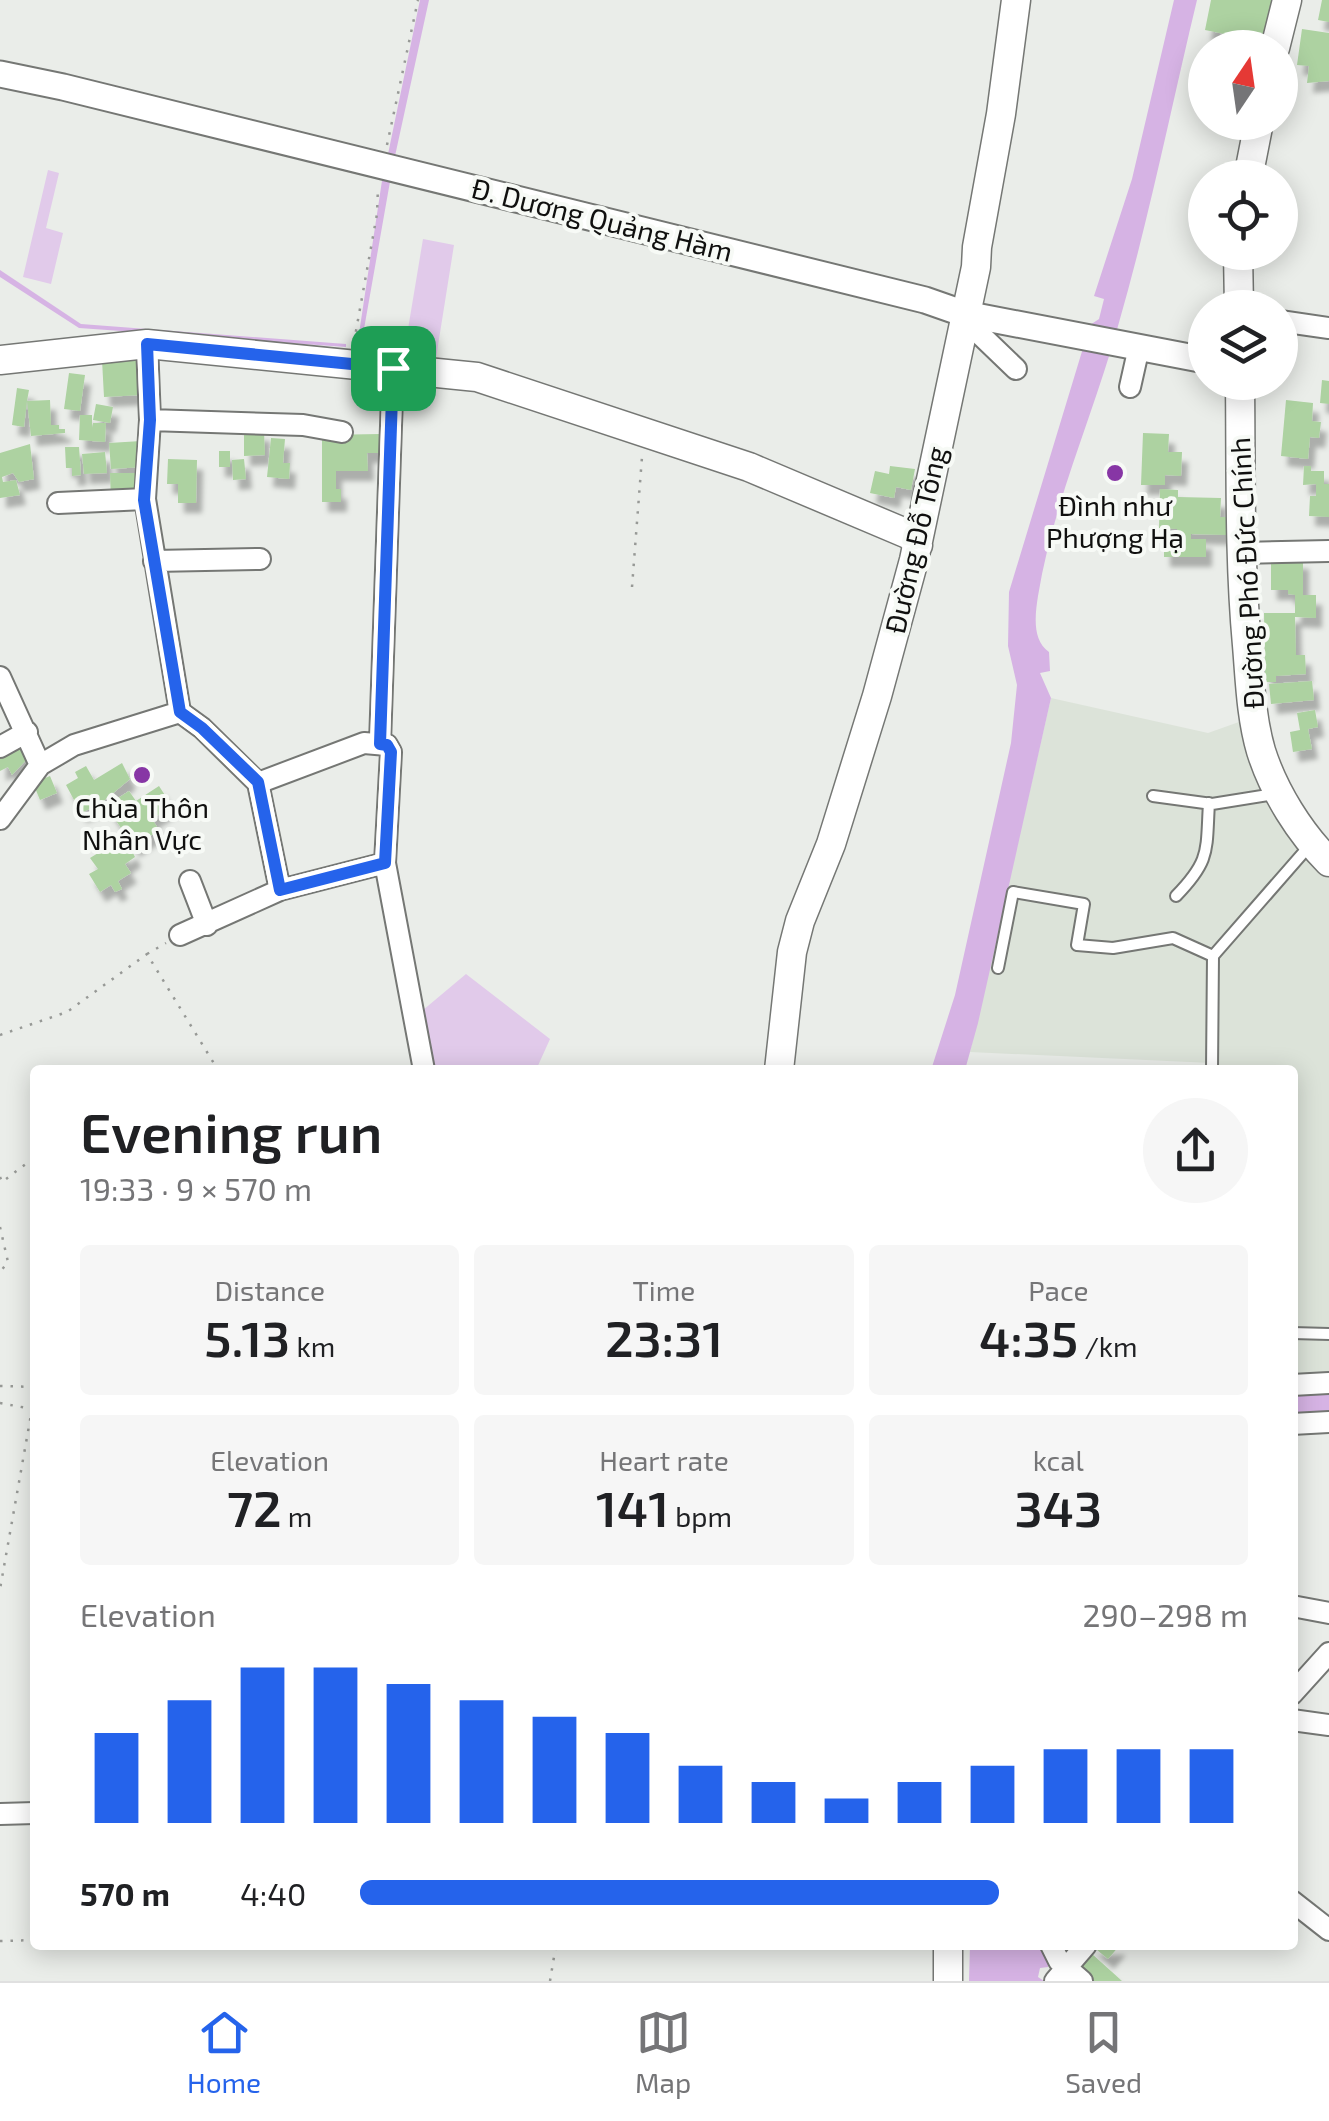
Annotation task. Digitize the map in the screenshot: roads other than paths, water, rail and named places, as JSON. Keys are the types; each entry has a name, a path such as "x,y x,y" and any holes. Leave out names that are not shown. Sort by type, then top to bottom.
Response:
{"main road":[{"name":"Đường Đỗ Tông","path":"779,1065 786,984 800,921 832,840 918,545 976,267 1016,0"},
{"path":"1280,30 1288,0"},
{"path":"0,360 147,344 477,377 749,467 910,535 918,545"},
{"name":"Đường Phó Đức Chính","path":"1240,400 1241,553 1253,717 1263,757 1280,793 1320,853"},
{"path":"948,1950 948,1981"}],"street":[{"name":"Đ. Dương Quảng Hàm","path":"0,74 925,300 965,316 1188,357"},
{"path":"965,316 1016,369"},
{"path":"1298,324 1329,328"},
{"path":"147,344 150,420 144,500 180,712 258,782 280,890"},
{"path":"1130,387 1135,347"},
{"path":"380,744 393,368"},
{"path":"150,420 303,425 342,432"},
{"path":"58,503 144,500"},
{"path":"1241,553 1329,550"},
{"path":"154,561 260,558"},
{"path":"0,677 40,765"},
{"path":"0,819 40,765 74,745 180,712"},
{"path":"0,747 27,732"},
{"path":"258,782 364,743 387,745 391,752 385,863 423,1065"},
{"path":"180,935 280,890 385,863"},
{"path":"190,881 207,925"},
{"path":"1298,1385 1329,1383"},
{"path":"1298,1424 1329,1422"},
{"path":"1298,1607 1329,1613"},
{"path":"1298,1687 1329,1653"},
{"path":"1298,1721 1329,1725"},
{"path":"0,1814 30,1814"},
{"path":"1298,1906 1329,1930"},
{"path":"1082,1950 1060,1974 1082,1981"}],"lane":[{"path":"1153,796 1208,803 1280,793"},
{"path":"1176,896 1206,859 1208,803"},
{"path":"1212,1065 1213,956 1320,853"},
{"path":"998,968 1013,892 1084,904 1077,945 1113,948 1173,938 1213,956"},
{"path":"1298,1334 1329,1334"}],"place":[{"name":"Đình như Phượng Hạ","path":"1115,473"},
{"name":"Chùa Thôn Nhân Vực","path":"142,775"}]}
